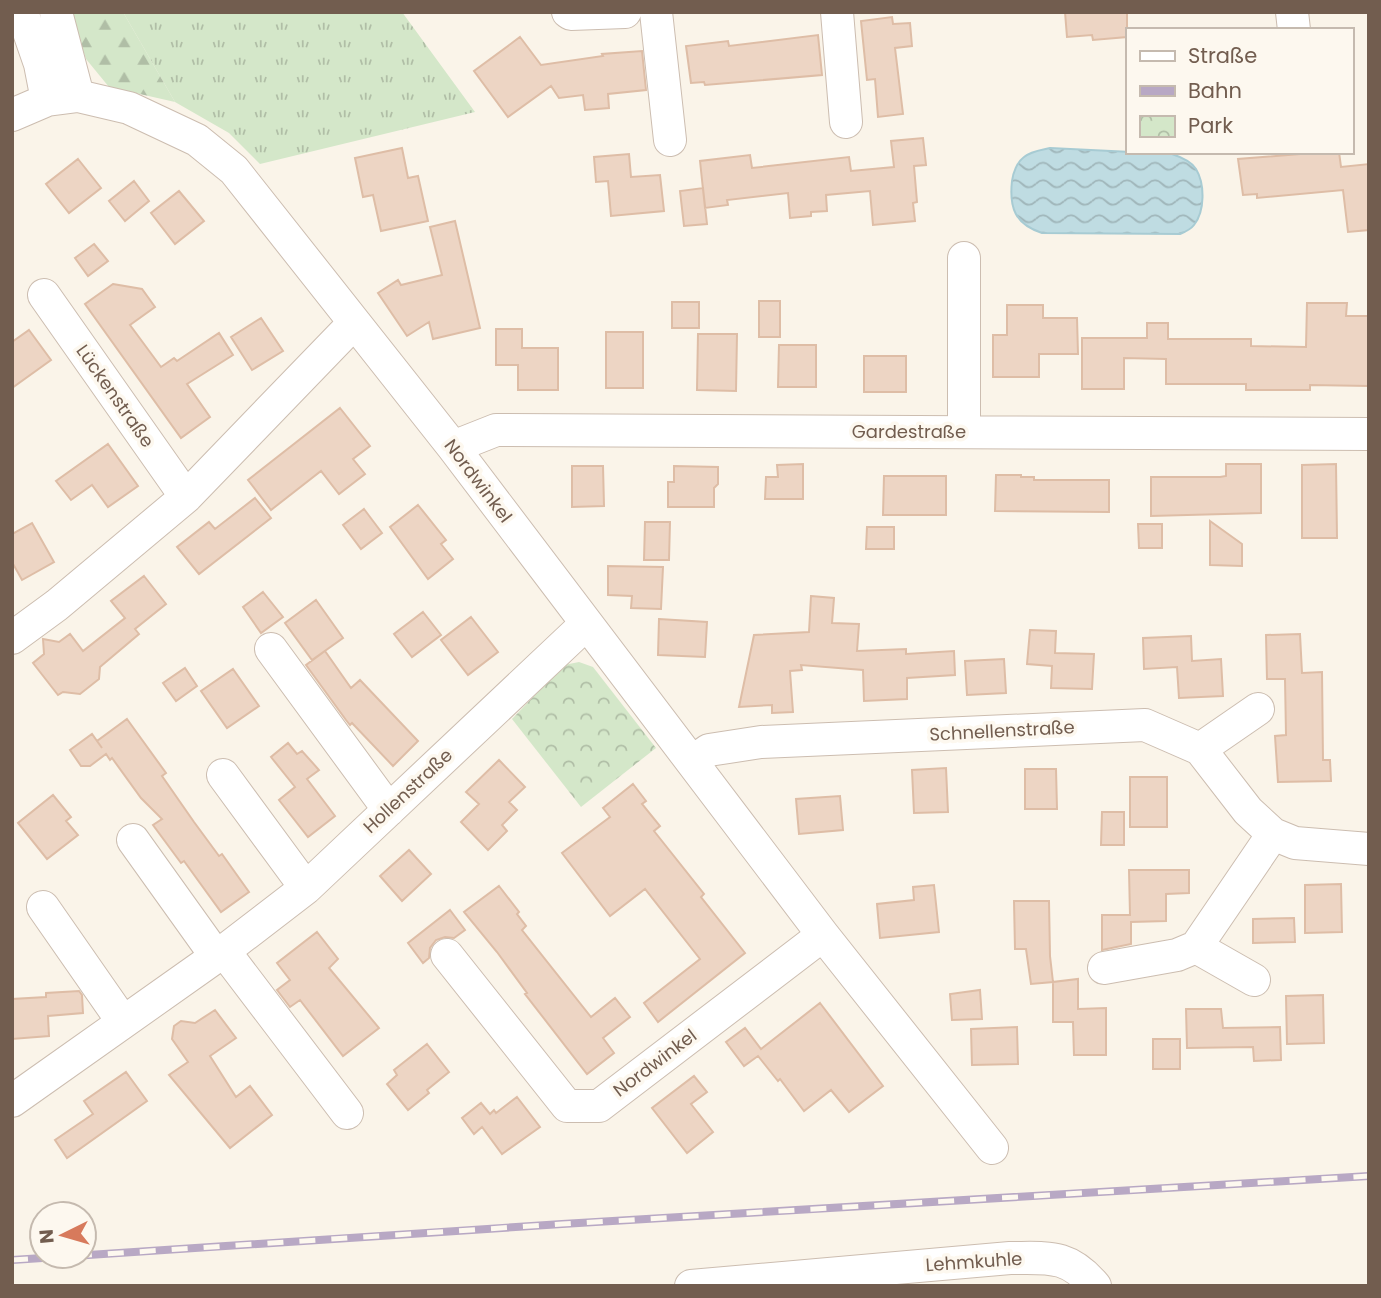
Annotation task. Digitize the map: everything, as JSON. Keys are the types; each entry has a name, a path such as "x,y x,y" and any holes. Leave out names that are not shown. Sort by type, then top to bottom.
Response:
{"street":[{"path":"22,12 40,64 63,98"},
{"path":"56,12 63,98"},
{"path":"568,12 625,12"},
{"path":"656,12 670,141"},
{"path":"837,12 846,122"},
{"path":"12,115 63,98"},
{"name":"Nordwinkel","path":"63,98 130,108 198,140 234,170 453,447 823,935 992,1148"},
{"path":"964,258 964,432"},
{"name":"Lückenstraße","path":"44,295 186,497"},
{"path":"12,638 57,605 186,497 354,323"},
{"name":"Gardestraße","path":"453,447 496,430 1369,434"},
{"name":"Hollenstraße","path":"12,1101 220,954 306,888 586,624"},
{"path":"271,649 389,810"},
{"path":"1200,749 1258,709"},
{"name":"Schnellenstraße","path":"692,762 709,750 761,742 1145,725 1200,749 1248,811 1273,834 1295,844 1369,849"},
{"path":"223,775 306,888"},
{"path":"1104,968 1177,955 1196,947 1273,834"},
{"path":"133,840 220,954 347,1112"},
{"path":"43,907 123,1022"},
{"name":"Nordwinkel","path":"447,955 567,1106 598,1106 823,935"},
{"path":"1196,947 1254,980"},
{"name":"Lehmkuhle","path":"691,1286 843,1279 1010,1258 1063,1261 1080,1269 1095,1286"}],"green space":[{"path":"70,12 123,12 175,102 109,87 86,59"},
{"path":"123,12 402,12 475,112 260,164 229,133 175,102"},
{"path":"579,662 593,667 656,748 581,807 512,719 564,665"}],"water":[{"path":"1050,148 1126,152 1126,154 1172,154 1182,158 1194,166 1201,182 1203,197 1198,219 1191,228 1180,234 1042,233 1020,220 1013,207 1011,191 1017,165 1033,152"}],"building":[{"path":"1065,12 1127,12 1126,37 1093,40 1092,35 1067,37"},
{"path":"892,17 893,24 910,23 912,46 895,48 903,114 878,117 875,79 867,80 861,21"},
{"path":"818,35 822,75 705,85 704,82 691,83 686,46 728,41 729,46"},
{"path":"520,37 541,65 603,56 602,54 642,51 646,90 608,94 609,108 585,110 583,95 559,98 551,86 508,117 474,71"},
{"path":"923,138 926,165 914,166 917,202 913,203 915,221 873,225 870,191 826,195 827,211 811,212 811,216 790,218 788,193 727,200 728,205 705,208 700,161 750,155 752,168 849,157 851,171 894,167 891,141"},
{"path":"402,148 408,178 418,176 428,221 381,231 373,195 363,197 355,158"},
{"path":"629,154 631,177 660,175 664,211 611,216 608,181 596,182 594,157"},
{"path":"1339,154 1341,167 1369,164 1369,230 1348,232 1343,190 1257,198 1257,194 1243,195 1238,159"},
{"path":"78,159 101,188 69,213 46,184"},
{"path":"134,181 149,201 125,221 109,201"},
{"path":"703,188 707,224 684,226 680,191"},
{"path":"179,191 204,221 175,244 151,213"},
{"path":"455,221 480,328 433,339 429,322 407,336 378,293 398,280 401,285 442,275 430,227"},
{"path":"94,244 108,261 88,276 75,258"},
{"path":"113,284 142,289 155,307 130,325 161,367 174,358 177,361 219,333 233,355 187,384 210,417 181,438 85,304"},
{"path":"759,301 780,301 780,337 759,337"},
{"path":"672,302 699,302 699,328 672,328"},
{"path":"1307,303 1347,303 1346,316 1369,316 1369,386 1310,385 1310,390 1246,390 1246,384 1166,384 1166,359 1124,358 1124,389 1082,389 1082,338 1147,338 1147,323 1168,323 1168,339 1251,339 1251,346 1306,347"},
{"path":"1007,305 1043,305 1043,318 1077,318 1078,354 1039,354 1039,377 993,377 993,335 1007,335"},
{"path":"261,318 283,351 252,370 231,337"},
{"path":"496,329 522,329 522,348 558,348 558,390 518,390 518,365 496,365"},
{"path":"29,330 51,360 12,388 12,342"},
{"path":"606,332 643,332 643,388 606,388"},
{"path":"698,334 737,334 736,391 697,390"},
{"path":"779,345 816,345 816,387 778,387"},
{"path":"864,356 906,356 906,392 864,392"},
{"path":"340,408 370,446 353,459 365,474 339,494 321,471 271,510 248,480"},
{"path":"108,444 138,486 108,507 92,485 71,500 56,481"},
{"path":"803,464 803,499 765,499 766,477 778,477 777,465"},
{"path":"1226,464 1261,464 1261,513 1151,516 1151,477 1226,476"},
{"path":"1336,464 1337,538 1302,538 1302,465"},
{"path":"572,466 603,466 604,506 572,507"},
{"path":"674,466 718,467 714,507 668,507 668,482 674,482"},
{"path":"996,475 1021,475 1034,477 1034,480 1109,480 1109,512 995,511"},
{"path":"884,476 946,476 946,515 883,515"},
{"path":"255,498 271,518 199,574 177,547 209,522 215,529"},
{"path":"418,505 446,540 441,544 453,559 428,579 390,527"},
{"path":"364,509 382,533 361,549 343,525"},
{"path":"1210,521 1242,544 1242,566 1210,565"},
{"path":"645,522 670,522 669,560 644,560"},
{"path":"32,523 54,562 22,580 12,562 12,534"},
{"path":"1138,524 1162,524 1162,548 1139,548"},
{"path":"867,527 894,527 894,549 866,549"},
{"path":"608,566 663,567 661,609 631,608 632,596 608,595"},
{"path":"144,576 166,604 135,629 139,634 100,667 99,679 80,694 63,692 58,695 33,663 44,654 43,639 59,642 70,634 83,651 125,618 111,601"},
{"path":"263,592 283,617 261,633 243,607"},
{"path":"811,596 834,598 832,623 859,624 857,651 906,649 906,654 954,651 955,675 907,678 907,699 864,701 863,670 801,665 802,670 790,671 793,712 772,713 772,705 739,707 754,635 809,632"},
{"path":"316,600 343,638 312,660 285,623"},
{"path":"423,612 441,635 412,657 394,634"},
{"path":"471,617 498,652 468,675 441,640"},
{"path":"659,619 707,622 705,657 658,655"},
{"path":"1030,630 1056,631 1055,653 1094,654 1092,689 1051,688 1052,666 1027,664"},
{"path":"1300,634 1302,673 1322,672 1323,760 1330,760 1331,781 1278,782 1275,736 1286,735 1285,679 1267,679 1266,635"},
{"path":"1191,636 1192,661 1221,659 1223,696 1179,698 1177,667 1144,669 1143,638"},
{"path":"325,651 351,688 360,680 418,741 393,766 352,723 350,725 306,665"},
{"path":"1004,659 1006,693 967,695 965,661"},
{"path":"185,668 197,686 176,701 163,683"},
{"path":"233,669 259,706 227,728 201,691"},
{"path":"127,719 166,773 162,776 194,822 219,856 222,854 249,892 221,912 184,861 181,863 153,825 162,819 141,798 112,758 110,760 106,754 90,766 81,766 70,750 92,734 97,741"},
{"path":"288,743 297,754 302,751 319,770 307,779 335,816 308,837 279,800 295,787 271,757"},
{"path":"499,760 525,787 509,802 517,810 502,825 507,831 488,850 461,822 479,804 466,792"},
{"path":"946,768 948,812 914,813 912,770"},
{"path":"1025,769 1056,769 1057,809 1025,809"},
{"path":"1130,777 1167,777 1167,827 1130,827"},
{"path":"633,784 646,801 642,804 660,826 654,831 704,894 701,897 745,953 658,1022 644,1003 700,959 645,889 610,916 562,853 610,817 603,808"},
{"path":"53,795 71,817 66,821 78,835 47,859 18,823"},
{"path":"840,796 843,830 799,834 796,799"},
{"path":"1102,812 1124,812 1124,845 1101,845"},
{"path":"409,850 431,874 402,901 380,876"},
{"path":"1129,870 1189,870 1189,893 1166,894 1166,921 1131,922 1131,944 1102,950 1102,915 1130,915"},
{"path":"1341,884 1342,932 1305,933 1305,885"},
{"path":"934,885 939,932 880,938 877,904 914,900 913,887"},
{"path":"499,886 519,912 517,914 526,926 522,930 591,1017 615,998 630,1017 603,1038 614,1053 587,1074 464,912"},
{"path":"1014,901 1049,901 1053,982 1031,984 1026,949 1015,949"},
{"path":"450,910 465,930 454,938 436,940 430,948 429,958 423,963 408,943"},
{"path":"1294,918 1295,942 1253,943 1253,919"},
{"path":"317,932 338,959 329,968 379,1028 343,1056 300,1000 290,1007 277,990 290,980 277,963"},
{"path":"1078,979 1078,1009 1106,1008 1106,1055 1074,1055 1073,1022 1053,1022 1053,982"},
{"path":"980,990 982,1019 952,1020 950,994"},
{"path":"79,991 82,995 83,1013 48,1016 49,1036 12,1039 12,999"},
{"path":"1323,995 1324,1043 1287,1044 1286,996"},
{"path":"820,1003 883,1086 849,1112 831,1090 804,1111 780,1079 778,1081 758,1056 744,1066 726,1042 745,1028 761,1049"},
{"path":"1186,1009 1221,1009 1223,1028 1280,1027 1281,1060 1254,1061 1253,1047 1187,1048"},
{"path":"215,1010 236,1038 210,1056 236,1097 250,1086 272,1115 230,1148 169,1075 188,1062 172,1039 174,1026 181,1021 195,1023"},
{"path":"1017,1027 1018,1064 972,1065 971,1029"},
{"path":"1153,1039 1180,1039 1180,1069 1153,1069"},
{"path":"427,1044 449,1072 408,1110 387,1084 397,1075 394,1070"},
{"path":"126,1072 147,1101 67,1158 55,1140 93,1114 84,1101"},
{"path":"694,1076 707,1092 691,1104 713,1132 687,1153 652,1108"},
{"path":"517,1097 540,1127 502,1154 482,1127 474,1134 462,1118 481,1103 490,1114 494,1110 496,1113"}],"railway":[{"path":"12,1260 1369,1176"}]}
